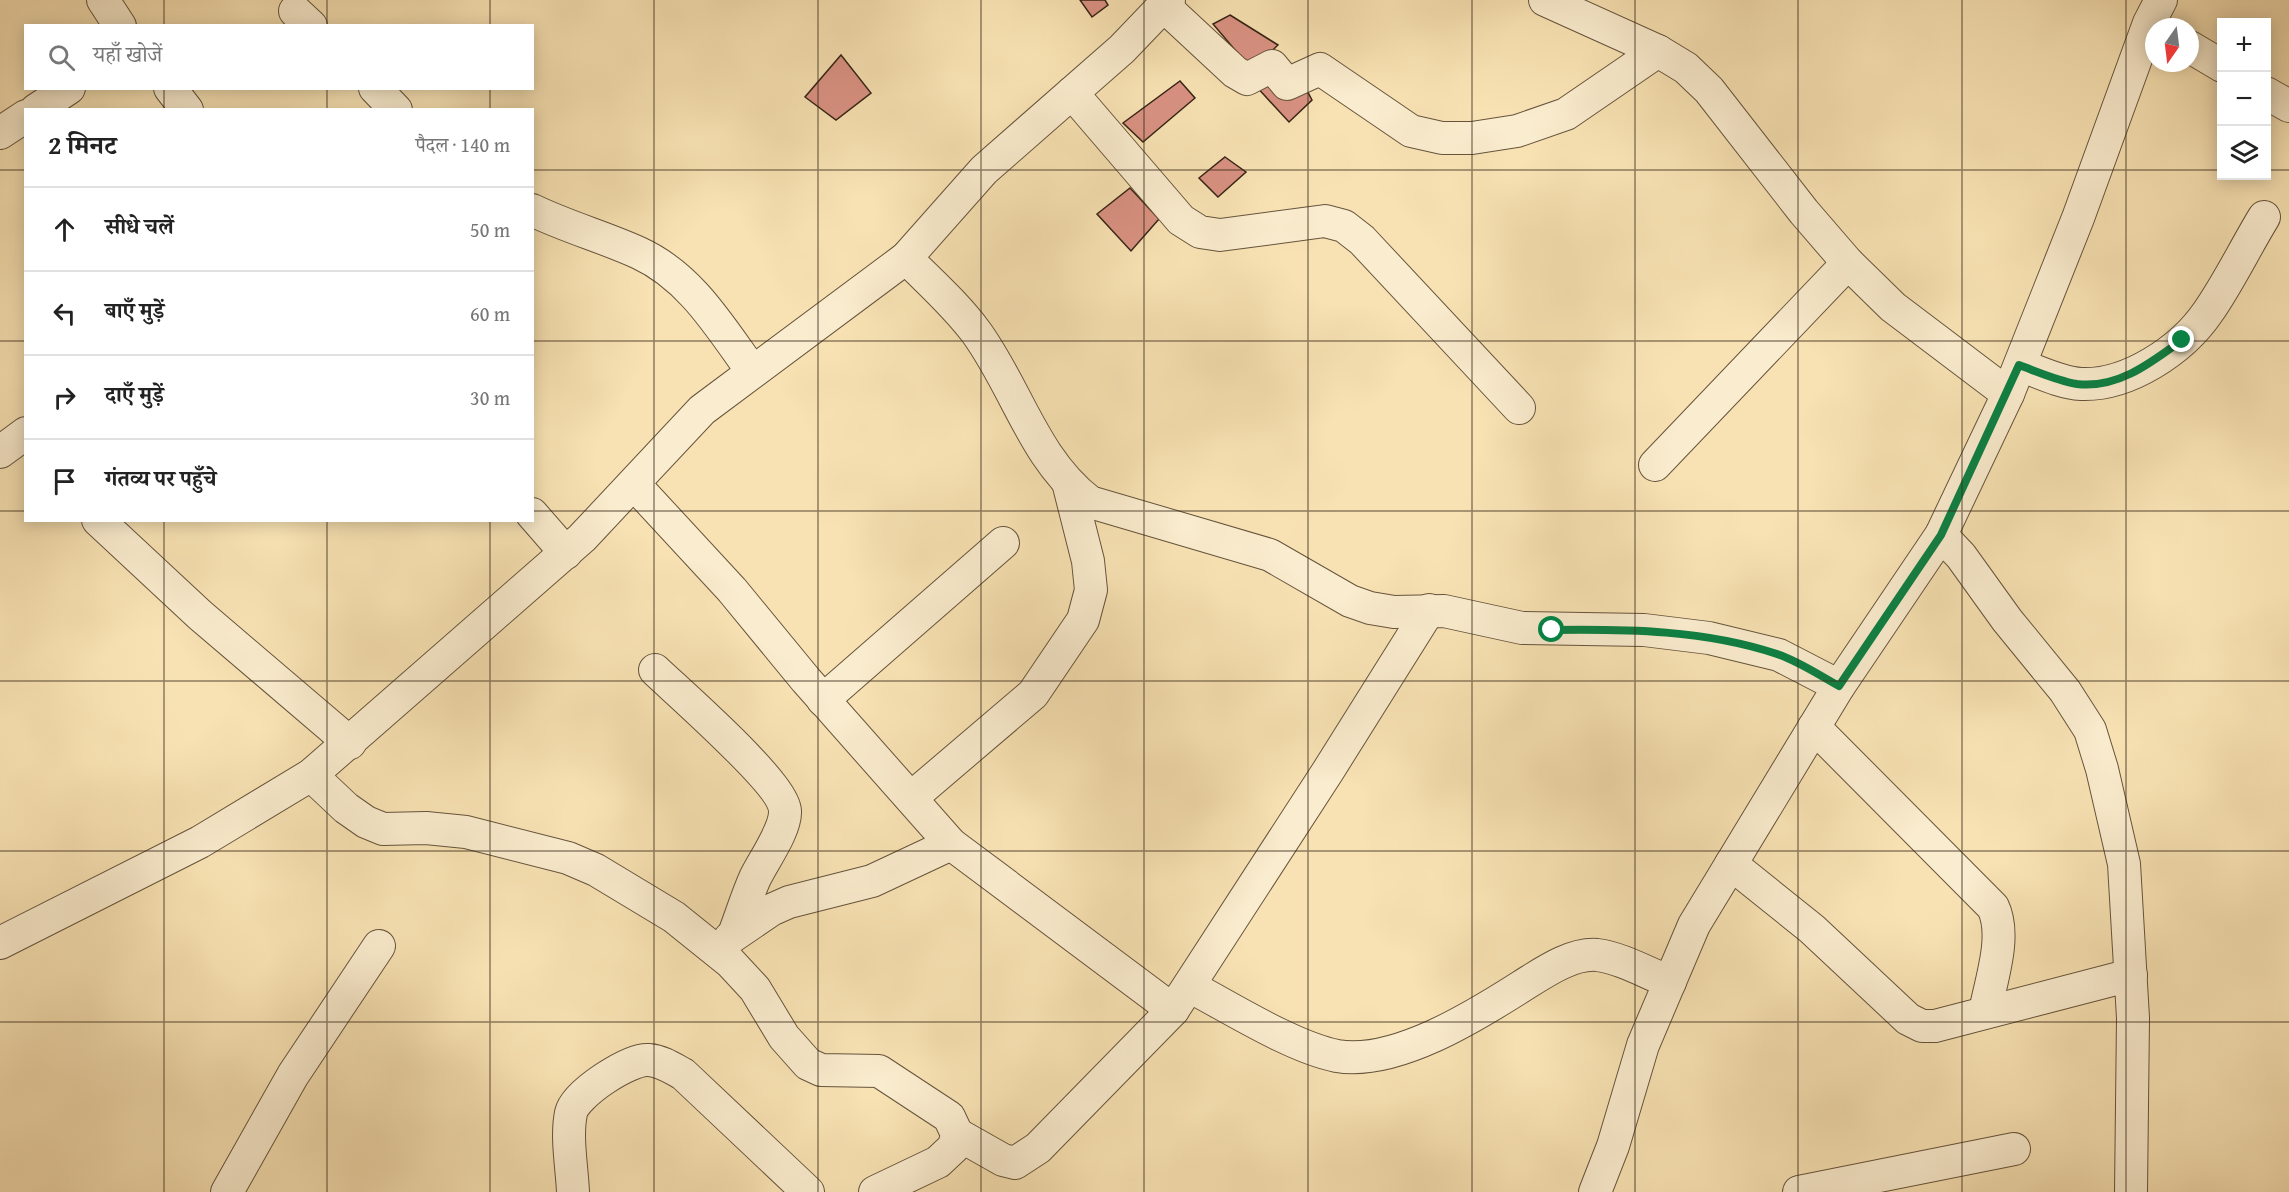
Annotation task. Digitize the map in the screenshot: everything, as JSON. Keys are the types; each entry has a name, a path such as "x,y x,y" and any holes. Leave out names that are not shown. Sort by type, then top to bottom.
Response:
{"street":[{"path":"103,0 119,24"},
{"path":"1545,0 1658,51 1686,68 1709,90 1804,212 1848,263 1893,307 2014,380 2101,384 2121,379 2157,358 2182,340 2207,313 2264,217"},
{"path":"0,943 200,842 311,776 566,553 702,410 906,258 984,170 1122,49 1166,3 1236,72 1246,79 1272,66 1287,84 1320,69 1411,131 1442,138 1472,138 1517,131 1566,114 1658,51"},
{"path":"1595,1192 1613,1146 1643,1045 1694,926 1839,686 1941,535 2014,380 2156,17"},
{"path":"2199,52 2217,63"},
{"path":"39,108 66,90"},
{"path":"172,90 186,108"},
{"path":"377,90 394,108"},
{"path":"1072,93 1182,220 1200,232 1220,235 1325,221 1344,226 1362,240 1519,408"},
{"path":"2271,96 2289,106"},
{"path":"0,133 24,117"},
{"path":"534,211 640,254 677,278 700,299 752,371"},
{"path":"906,258 976,333 1049,462 1069,486 1090,502 1270,555 1350,601 1370,608 1394,612 1429,610 1522,628 1644,630 1726,642 1779,654 1839,686"},
{"path":"1655,465 1848,263"},
{"path":"633,484 732,590 823,700 951,844 1181,998 1319,1050 1355,1057 1387,1051 1459,1025 1551,969 1578,957 1596,955 1670,982"},
{"path":"911,798 1033,694 1083,620 1090,590 1088,561 1069,486"},
{"path":"534,516 566,553"},
{"path":"100,522 200,615 350,742"},
{"path":"1941,535 1960,556 2007,620 2065,691 2090,730 2102,769 2124,864 2131,975 2131,1192"},
{"path":"823,700 1003,543"},
{"path":"311,776 346,808 366,822 383,829 426,828 466,832 568,858 596,870 674,916 724,941 784,1037 808,1064 822,1070 879,1071 949,1117 957,1134 1003,1160 1015,1163 1038,1148 1181,998 1429,610"},
{"path":"655,670 756,768 777,791 785,810 782,827 724,941"},
{"path":"1814,727 1993,907 1999,918 1999,935 1985,1012"},
{"path":"724,941 789,902 872,881 951,844"},
{"path":"1731,864 1812,929 1908,1019 1922,1026 1935,1026 2131,975"},
{"path":"227,1192 293,1075 380,946"},
{"path":"573,1192 571,1113 577,1100 623,1068 646,1059 664,1064 683,1074 808,1192"},
{"path":"874,1192 938,1162 954,1147 957,1134"},
{"path":"1799,1192 2014,1149"}],"building":[{"path":"1080,0 1105,0 1108,5 1092,17"},
{"path":"1230,15 1278,45 1252,70 1213,24"},
{"path":"841,55 871,93 836,120 805,97"},
{"path":"1270,74 1303,83 1312,100 1289,122 1254,84"},
{"path":"1180,81 1195,98 1143,142 1123,123"},
{"path":"1225,157 1246,172 1218,197 1199,178"},
{"path":"1130,188 1159,219 1131,251 1097,214"}],"route":[{"path":"1552,630 1644,630 1744,645 1779,654 1839,686 1941,535 2008,394 2019,365 2078,384 2101,384 2121,379 2182,340"}]}
